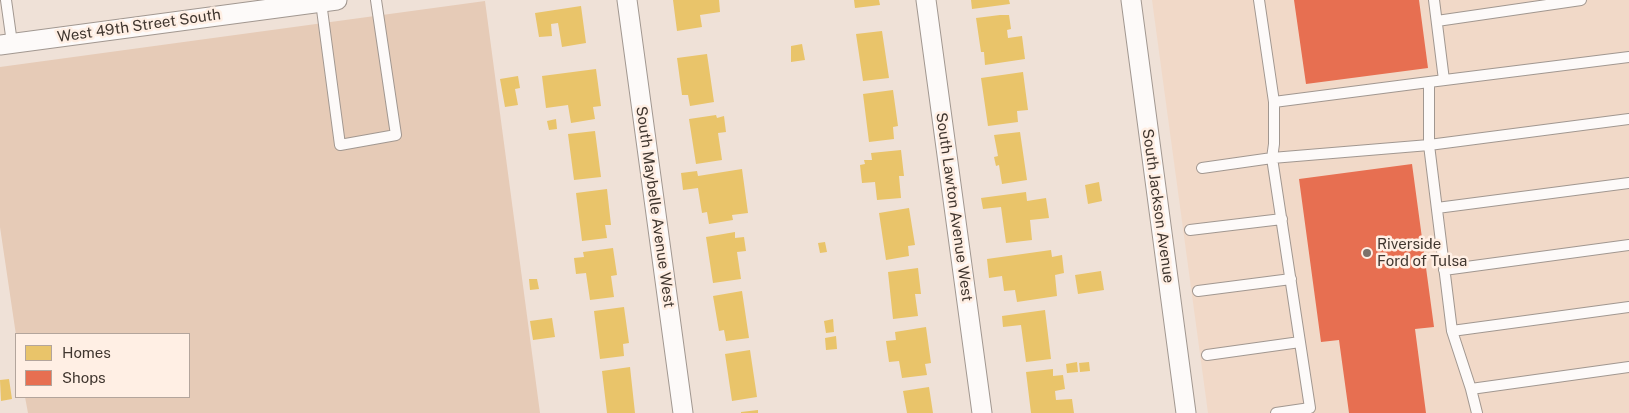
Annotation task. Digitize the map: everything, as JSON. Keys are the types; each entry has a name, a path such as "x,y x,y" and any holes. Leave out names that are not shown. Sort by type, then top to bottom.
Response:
{"street":[{"name":"South Maybelle Avenue West","path":"627,0 683,413"},
{"name":"South Lawton Avenue West","path":"926,0 982,413"},
{"name":"South Jackson Avenue","path":"1131,0 1186,413"},
{"name":"West 49th Street South","path":"6,44 284,3 329,1"}],"lane":[{"path":"6,0 6,44"},
{"path":"329,1 340,145 396,135 376,0"},
{"path":"1259,0 1274,102 1272,158 1310,408 1276,413"},
{"path":"1434,0 1444,80"},
{"path":"1437,21 1581,0"},
{"path":"1274,102 1629,57"},
{"path":"1429,82 1429,145 1452,331 1477,413"},
{"path":"1202,168 1272,158 1429,145 1629,119"},
{"path":"1437,208 1629,183"},
{"path":"1190,230 1282,219"},
{"path":"1444,270 1629,244"},
{"path":"1198,291 1291,279"},
{"path":"1452,331 1629,307"},
{"path":"1206,354 1300,342"},
{"path":"1471,389 1629,367"}],"shaded area":[{"path":"1152,0 1629,0 1629,413 1208,413"},
{"path":"485,1 540,413 28,413 25,398 190,398 190,333 16,333 0,227 0,67"}],"building: Homes":[{"path":"673,0 719,0 720,12 700,15 702,27 677,31"},
{"path":"854,0 879,0 880,5 855,8"},
{"path":"971,0 1009,0 1010,4 972,9"},
{"path":"581,6 586,43 562,47 558,23 551,24 552,36 539,37 535,13"},
{"path":"1009,15 1011,29 1007,30 1008,38 1022,36 1025,59 985,65 976,18"},
{"path":"882,31 889,78 863,81 856,34"},
{"path":"802,44 805,60 791,62 791,46"},
{"path":"707,54 714,102 690,106 688,95 682,95 677,58"},
{"path":"596,69 601,106 593,107 595,119 571,123 568,105 546,108 542,76"},
{"path":"1023,72 1028,110 1017,111 1018,122 988,126 981,78"},
{"path":"518,76 520,88 515,89 518,105 505,107 500,79"},
{"path":"893,90 898,126 893,127 894,139 869,142 863,94"},
{"path":"716,115 717,118 724,116 726,132 718,133 722,160 696,164 689,119"},
{"path":"556,119 557,129 549,130 547,121"},
{"path":"595,131 601,177 574,180 568,134"},
{"path":"1020,132 1027,180 1002,184 999,165 996,166 994,157 998,156 994,135"},
{"path":"901,150 904,176 899,176 901,198 877,200 875,182 862,183 860,165 865,164 864,160 872,160 871,153"},
{"path":"742,169 748,213 732,215 733,220 709,224 707,212 702,213 698,188 683,190 681,173 697,171 698,176"},
{"path":"1099,182 1102,201 1088,204 1085,185"},
{"path":"607,189 611,225 605,225 607,238 582,241 576,193"},
{"path":"1026,192 1027,201 1046,198 1049,218 1030,220 1032,240 1006,243 1001,207 983,209 981,198"},
{"path":"909,208 915,245 908,246 909,256 886,260 879,213"},
{"path":"735,232 735,238 744,237 746,251 737,252 741,279 713,283 706,237"},
{"path":"825,242 827,252 820,253 818,243"},
{"path":"613,248 617,275 611,276 614,297 590,300 586,273 576,274 574,258 584,257 583,252"},
{"path":"1051,250 1052,257 1062,255 1064,273 1055,275 1057,296 1017,302 1015,290 1004,291 1002,276 989,278 987,259"},
{"path":"918,268 921,294 915,294 918,316 893,319 888,272"},
{"path":"1101,271 1104,290 1078,294 1075,275"},
{"path":"529,279 537,279 539,289 530,290"},
{"path":"742,291 749,338 726,341 724,330 719,331 713,296"},
{"path":"624,307 629,343 623,344 624,356 600,359 594,311"},
{"path":"1045,310 1051,359 1026,362 1021,325 1003,327 1002,316"},
{"path":"552,318 555,337 533,340 530,321"},
{"path":"833,319 834,332 826,333 824,321"},
{"path":"926,327 931,363 925,364 927,375 902,378 899,361 889,362 886,341 896,340 895,332"},
{"path":"836,336 837,349 826,350 825,338"},
{"path":"750,350 757,397 732,401 725,354"},
{"path":"1077,362 1078,372 1067,373 1066,364"},
{"path":"1089,362 1090,371 1080,372 1079,363"},
{"path":"630,367 635,413 607,413 602,371"},
{"path":"1053,369 1053,376 1063,375 1065,389 1055,391 1056,400 1072,399 1074,413 1031,413 1026,372"},
{"path":"9,379 12,399 1,401 0,380"},
{"path":"929,387 933,413 907,413 903,391"},
{"path":"758,410 758,413 741,413 741,412"}],"building: Shops":[{"path":"1294,0 1419,0 1428,68 1306,84"},
{"name":"Riverside Ford of Tulsa","path":"1412,164 1434,327 1415,329 1426,413 1349,413 1339,340 1321,342 1299,179"}],"place":[{"name":"Riverside Ford of Tulsa","path":"1367,253"}]}
